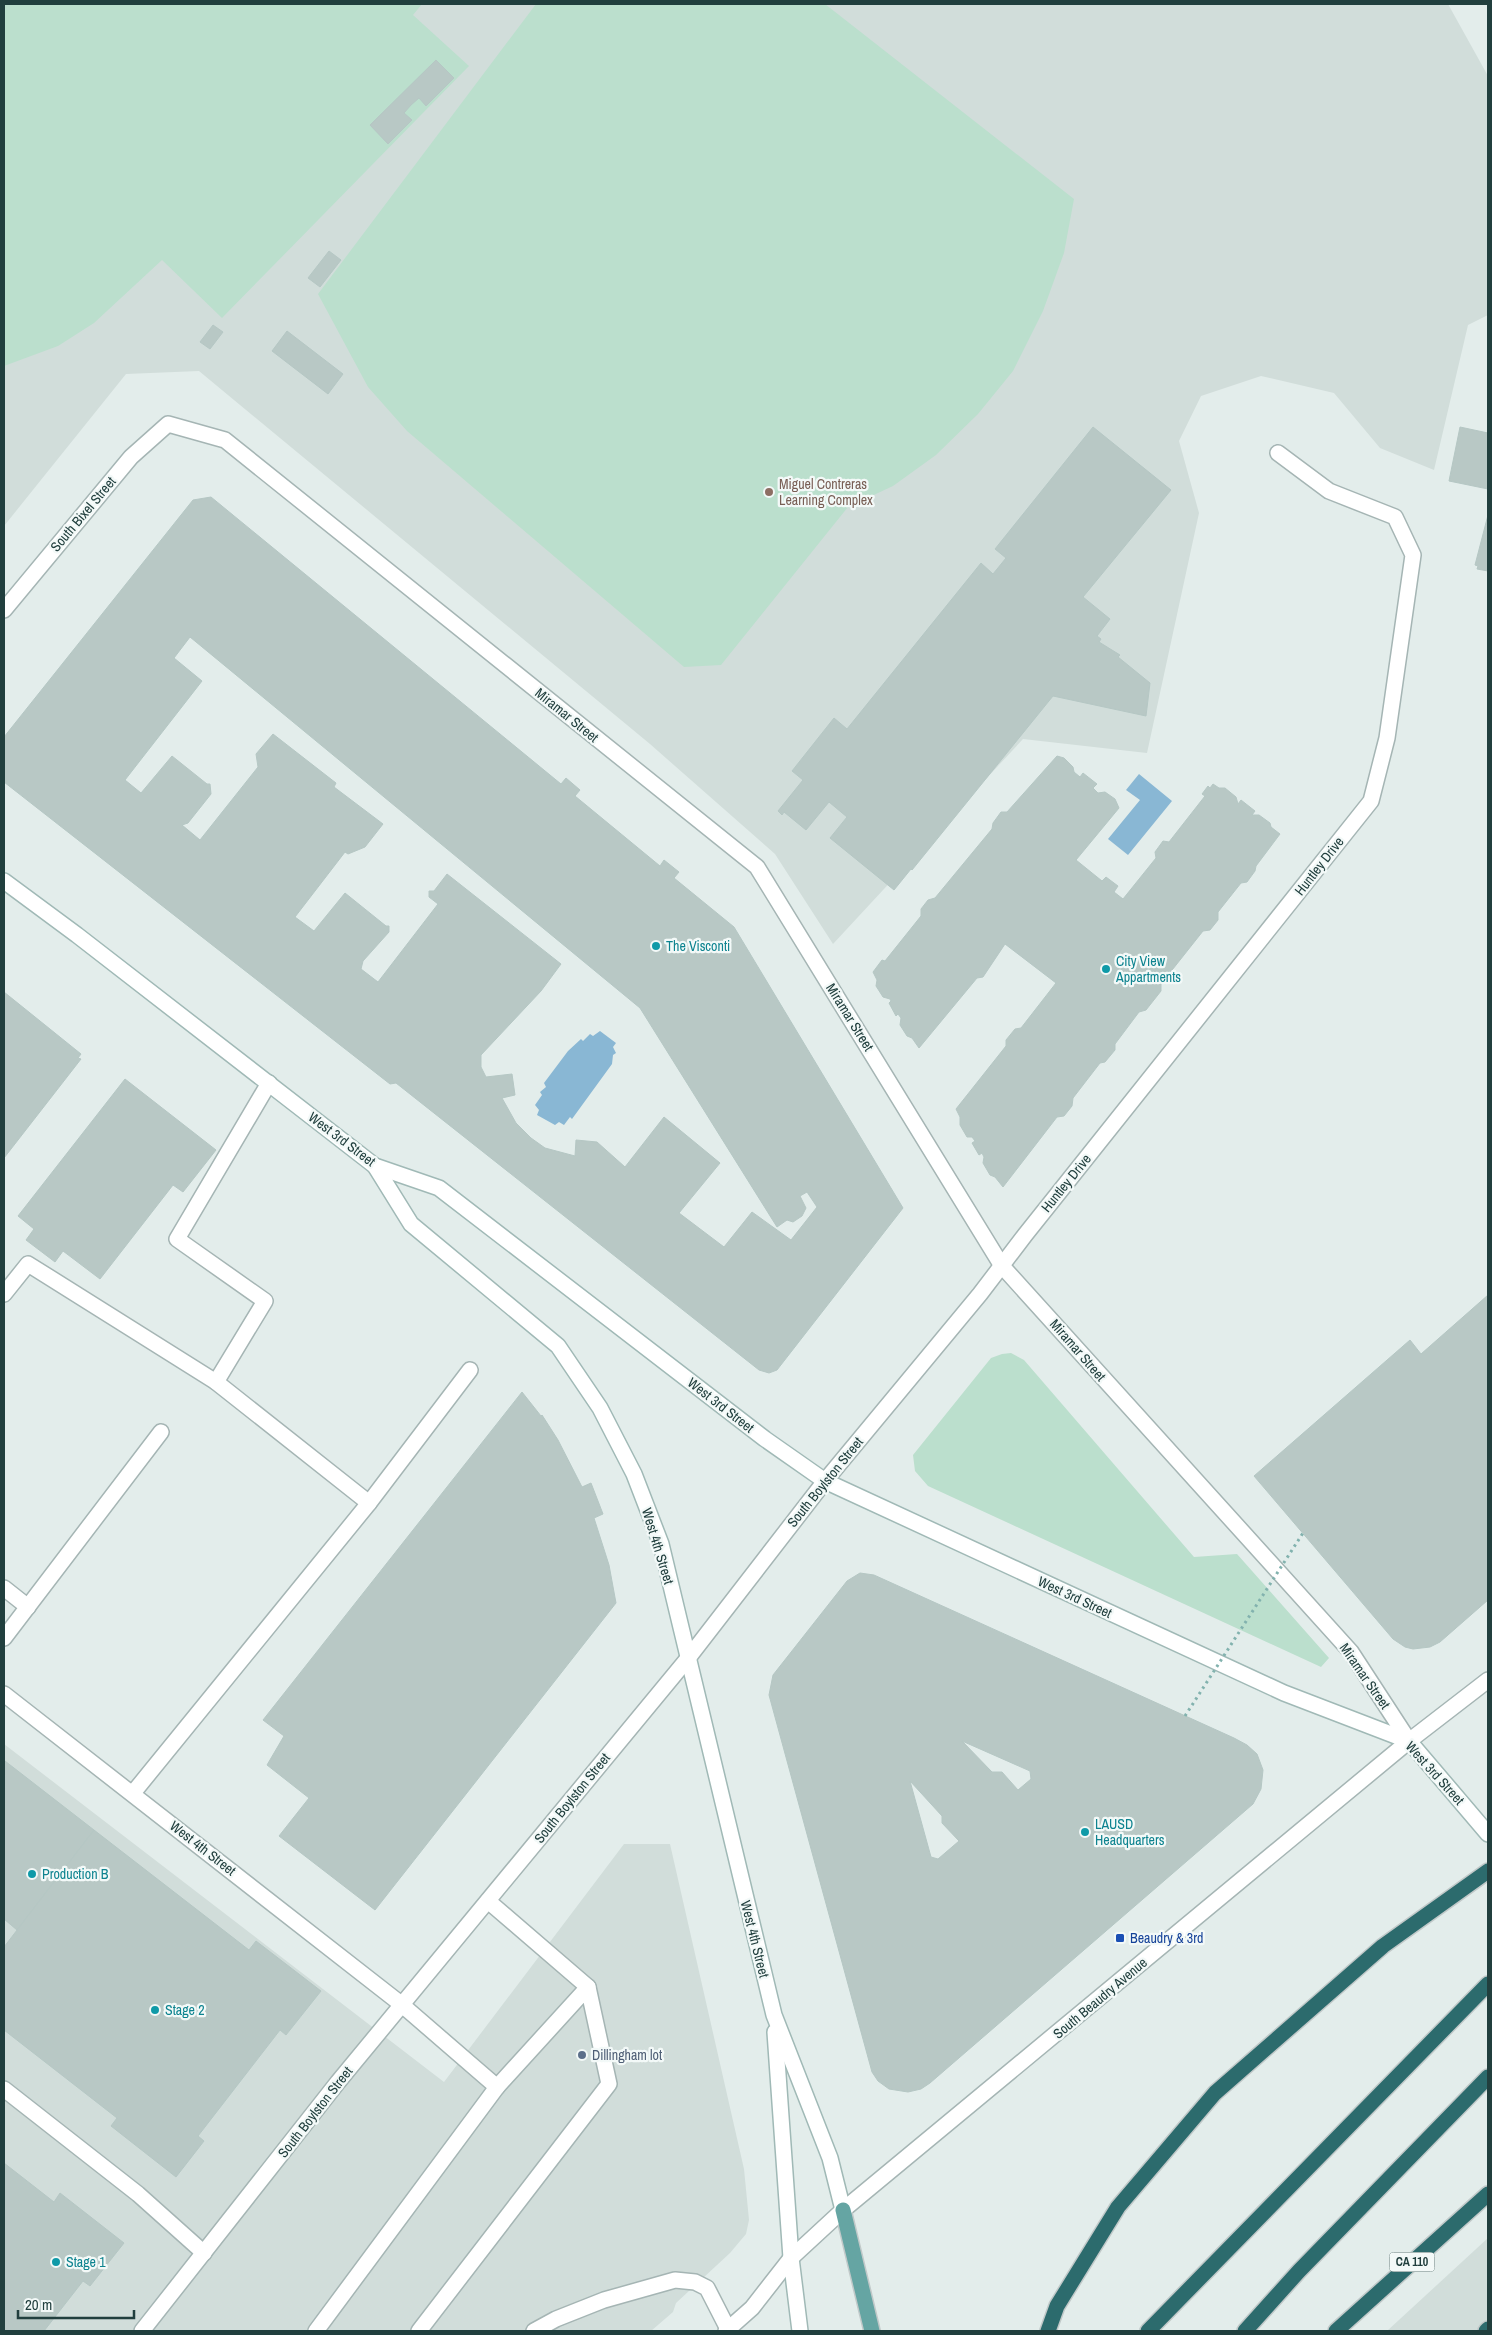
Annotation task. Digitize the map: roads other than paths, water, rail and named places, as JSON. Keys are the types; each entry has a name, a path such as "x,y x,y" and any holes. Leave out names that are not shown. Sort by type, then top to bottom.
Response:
{"highway":[{"path":"1048,2331 1057,2306 1118,2207 1215,2093 1383,1946 1488,1872"},
{"path":"1148,2331 1488,1984"},
{"path":"1245,2331 1299,2271 1488,2077"},
{"name":"CA 110","path":"1336,2331 1488,2194"}],"main road":[{"name":"West 4th Street","path":"843,2210 872,2331"}],"street":[{"name":"South Bixel Street","path":"4,610 131,457 168,424"},
{"name":"Miramar Street","path":"168,424 225,440 757,867 1002,1266 1351,1652 1409,1741"},
{"name":"Huntley Drive","path":"1002,1266 1370,801 1387,738 1413,555 1394,517 1330,491 1278,453"},
{"name":"West 3rd Street","path":"4,881 270,1083 375,1166 439,1188 766,1439 825,1481 1284,1693 1409,1741 1488,1834"},
{"path":"216,1382 265,1301 177,1239 270,1083"},
{"name":"West 4th Street","path":"375,1166 411,1224 558,1346 600,1408 634,1474 661,1544 774,2015 830,2158 843,2210"},
{"path":"4,1294 28,1264 216,1382 369,1504"},
{"name":"South Boylston Street","path":"142,2331 401,2004 689,1657 825,1481 1002,1266"},
{"path":"133,1793 369,1504 470,1370"},
{"path":"4,1638 161,1432"},
{"path":"4,1588 28,1607"},
{"name":"South Beaudry Avenue","path":"727,2330 752,2308 791,2258 843,2210 1409,1741 1488,1680"},
{"name":"West 4th Street","path":"4,1694 401,2004 497,2087"},
{"path":"419,2331 610,2084 588,1987 488,1901"},
{"path":"316,2331 497,2087 588,1987"},
{"name":"West 4th Street","path":"774,2015 791,2258 800,2331"},
{"path":"4,2089 138,2194 204,2253"},
{"path":"534,2331 556,2319 604,2300 675,2280 695,2282 707,2288 727,2330"}],"water":[{"path":"1139,774 1172,801 1128,855 1108,839 1140,800 1126,790"},
{"path":"600,1031 616,1043 613,1047 616,1053 613,1055 612,1064 572,1119 570,1117 564,1125 559,1122 555,1125 537,1115 539,1110 535,1105 542,1095 540,1092 546,1087 544,1083 568,1051 581,1039 583,1041 590,1034 593,1036"}],"place":[{"name":"Miguel Contreras Learning Complex","path":"769,492"},
{"name":"The Visconti","path":"656,946"},
{"name":"City View Appartments","path":"1106,969"},
{"name":"LAUSD Headquarters","path":"1085,1832"},
{"name":"Production B","path":"32,1874"},
{"name":"Beaudry & 3rd","path":"1120,1938"},
{"name":"Stage 2","path":"155,2010"},
{"name":"Dillingham lot","path":"582,2055"},
{"name":"Stage 1","path":"56,2262"}]}
